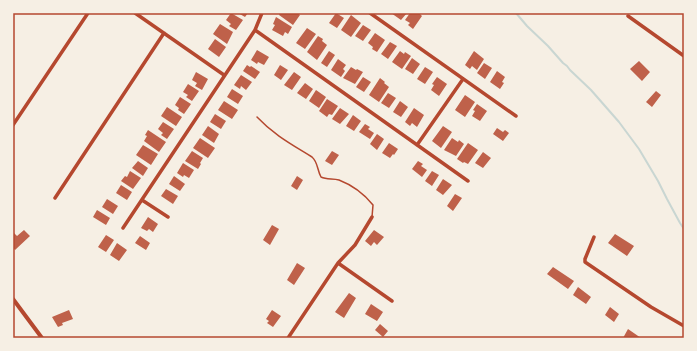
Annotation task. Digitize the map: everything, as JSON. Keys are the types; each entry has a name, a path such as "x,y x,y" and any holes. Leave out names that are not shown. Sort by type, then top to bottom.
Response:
{"street":[{"path":"13,124 88,13"},
{"path":"135,13 224,75"},
{"path":"123,228 255,30 262,13"},
{"path":"370,13 516,116"},
{"path":"628,16 684,56"},
{"path":"255,30 468,181"},
{"path":"55,198 164,33"},
{"path":"417,146 463,79"},
{"path":"142,200 168,217"},
{"path":"288,338 338,263 355,245 372,217"},
{"path":"594,237 585,262 656,311 684,326"},
{"path":"338,263 392,301"},
{"path":"13,298 42,338"}],"lane":[{"path":"257,117 282,139 312,157 315,160 320,177 329,180 338,180 366,197 374,205 372,217"}],"building":[{"path":"231,13 243,20 236,30 229,26 231,24 226,20"},
{"path":"238,13 248,13 245,17"},
{"path":"280,13 297,13 300,15 293,25 279,15"},
{"path":"336,13 344,18 337,28 329,23"},
{"path":"391,13 407,13 401,20"},
{"path":"410,13 419,13 422,16 413,29 408,25 410,23 405,20"},
{"path":"351,15 361,23 351,37 341,30"},
{"path":"276,17 292,27 288,34 285,32 283,36 272,30 275,25 273,24"},
{"path":"220,24 233,32 227,44 213,34"},
{"path":"363,25 371,30 363,41 355,36"},
{"path":"307,28 316,34 305,49 296,43"},
{"path":"375,33 385,40 377,52 372,49 373,47 368,43"},
{"path":"318,36 323,39 322,41 327,45 317,60 307,52"},
{"path":"215,39 226,47 219,57 208,49"},
{"path":"390,42 397,46 388,59 381,54"},
{"path":"257,50 269,57 264,65 258,62 257,64 251,60"},
{"path":"329,51 335,55 327,67 321,63"},
{"path":"400,51 411,56 402,69 392,62"},
{"path":"474,51 484,59 477,70 472,66 470,69 465,65"},
{"path":"412,58 420,64 413,74 405,69"},
{"path":"338,59 346,65 343,69 345,71 341,77 331,70"},
{"path":"639,61 650,72 642,81 630,69"},
{"path":"484,63 492,68 485,79 477,73"},
{"path":"247,65 260,72 255,79 243,71"},
{"path":"280,65 288,70 281,80 274,75"},
{"path":"351,67 363,72 355,84 343,78"},
{"path":"425,67 433,72 425,84 417,79"},
{"path":"497,71 505,77 502,82 504,83 500,89 490,82"},
{"path":"196,72 208,79 202,90 195,86 197,83 192,80"},
{"path":"294,72 301,77 292,90 284,85"},
{"path":"241,75 252,82 246,90 241,86 240,89 234,85"},
{"path":"363,77 371,82 364,92 356,87"},
{"path":"437,77 447,84 439,96 431,90 434,85 432,84"},
{"path":"380,78 389,87 379,102 369,95"},
{"path":"305,83 313,89 306,99 297,93"},
{"path":"188,84 199,91 192,101 186,97 188,95 183,92"},
{"path":"232,89 243,96 238,104 227,97"},
{"path":"316,90 326,97 319,108 309,101"},
{"path":"656,91 661,95 652,107 646,102"},
{"path":"388,93 396,98 389,108 381,103"},
{"path":"465,95 475,102 465,117 455,110"},
{"path":"180,97 191,104 184,114 178,110 179,108 175,105"},
{"path":"327,99 338,106 332,115 329,114 327,117 319,111"},
{"path":"224,101 238,110 232,119 218,110"},
{"path":"400,101 408,107 401,117 393,112"},
{"path":"477,104 487,111 480,121 472,116 475,111 473,110"},
{"path":"167,107 182,117 176,126 161,116"},
{"path":"340,108 349,114 340,124 332,119"},
{"path":"414,108 424,115 417,127 412,123 410,126 405,122"},
{"path":"215,114 226,121 221,129 210,122"},
{"path":"353,115 361,121 354,131 346,126"},
{"path":"163,122 174,129 167,139 161,135 163,133 158,129"},
{"path":"365,124 370,127 368,129 374,133 370,139 359,132"},
{"path":"208,126 219,134 214,143 202,135"},
{"path":"443,126 452,132 441,148 432,141"},
{"path":"497,128 503,132 505,130 509,133 503,141 493,134"},
{"path":"148,130 166,142 159,152 144,141"},
{"path":"377,134 384,139 377,150 370,144"},
{"path":"200,138 215,148 208,158 193,148"},
{"path":"452,138 458,142 459,140 464,144 456,156 444,150"},
{"path":"389,143 398,149 390,158 382,153"},
{"path":"468,143 478,150 468,164 457,159"},
{"path":"143,145 158,154 151,165 136,155"},
{"path":"192,151 203,158 198,169 185,161"},
{"path":"332,151 339,155 332,165 325,161"},
{"path":"483,152 491,158 483,168 475,163"},
{"path":"138,161 148,168 143,176 132,168"},
{"path":"418,161 423,164 421,166 427,170 422,177 412,169"},
{"path":"183,163 194,170 189,178 184,175 183,177 177,173"},
{"path":"130,171 141,178 133,189 121,181 125,176 127,177"},
{"path":"432,171 439,175 432,186 425,181"},
{"path":"174,176 185,184 180,191 169,184"},
{"path":"297,176 303,180 297,190 291,186"},
{"path":"443,179 452,185 443,195 436,190"},
{"path":"121,185 132,192 127,200 116,193"},
{"path":"166,189 178,196 173,204 161,196"},
{"path":"455,194 462,198 453,211 447,206"},
{"path":"107,199 118,206 113,214 102,207"},
{"path":"97,210 110,218 106,225 93,217"},
{"path":"148,217 158,224 153,232 149,229 147,231 141,228"},
{"path":"272,225 279,229 270,245 263,240"},
{"path":"24,230 30,236 15,250 13,247 13,232 17,236"},
{"path":"374,230 384,237 377,245 374,242 371,246 365,241"},
{"path":"615,234 634,246 627,256 608,243"},
{"path":"106,235 114,240 106,252 98,247"},
{"path":"140,236 150,243 146,250 135,243"},
{"path":"117,243 127,250 119,261 110,255"},
{"path":"297,263 305,268 294,285 287,280"},
{"path":"553,267 574,281 568,289 547,274"},
{"path":"578,287 591,297 586,304 573,295"},
{"path":"349,293 356,298 344,318 335,312"},
{"path":"371,304 383,312 377,321 365,314"},
{"path":"610,307 619,314 614,322 605,315"},
{"path":"69,310 73,319 62,323 63,325 58,327 52,317"},
{"path":"272,310 281,316 273,327 267,323 269,321 266,319"},
{"path":"380,324 388,331 383,337 375,330"},
{"path":"628,329 641,338 623,338"}],"waterway":[{"path":"516,13 563,63 591,90 619,122 639,149 684,229"}]}
